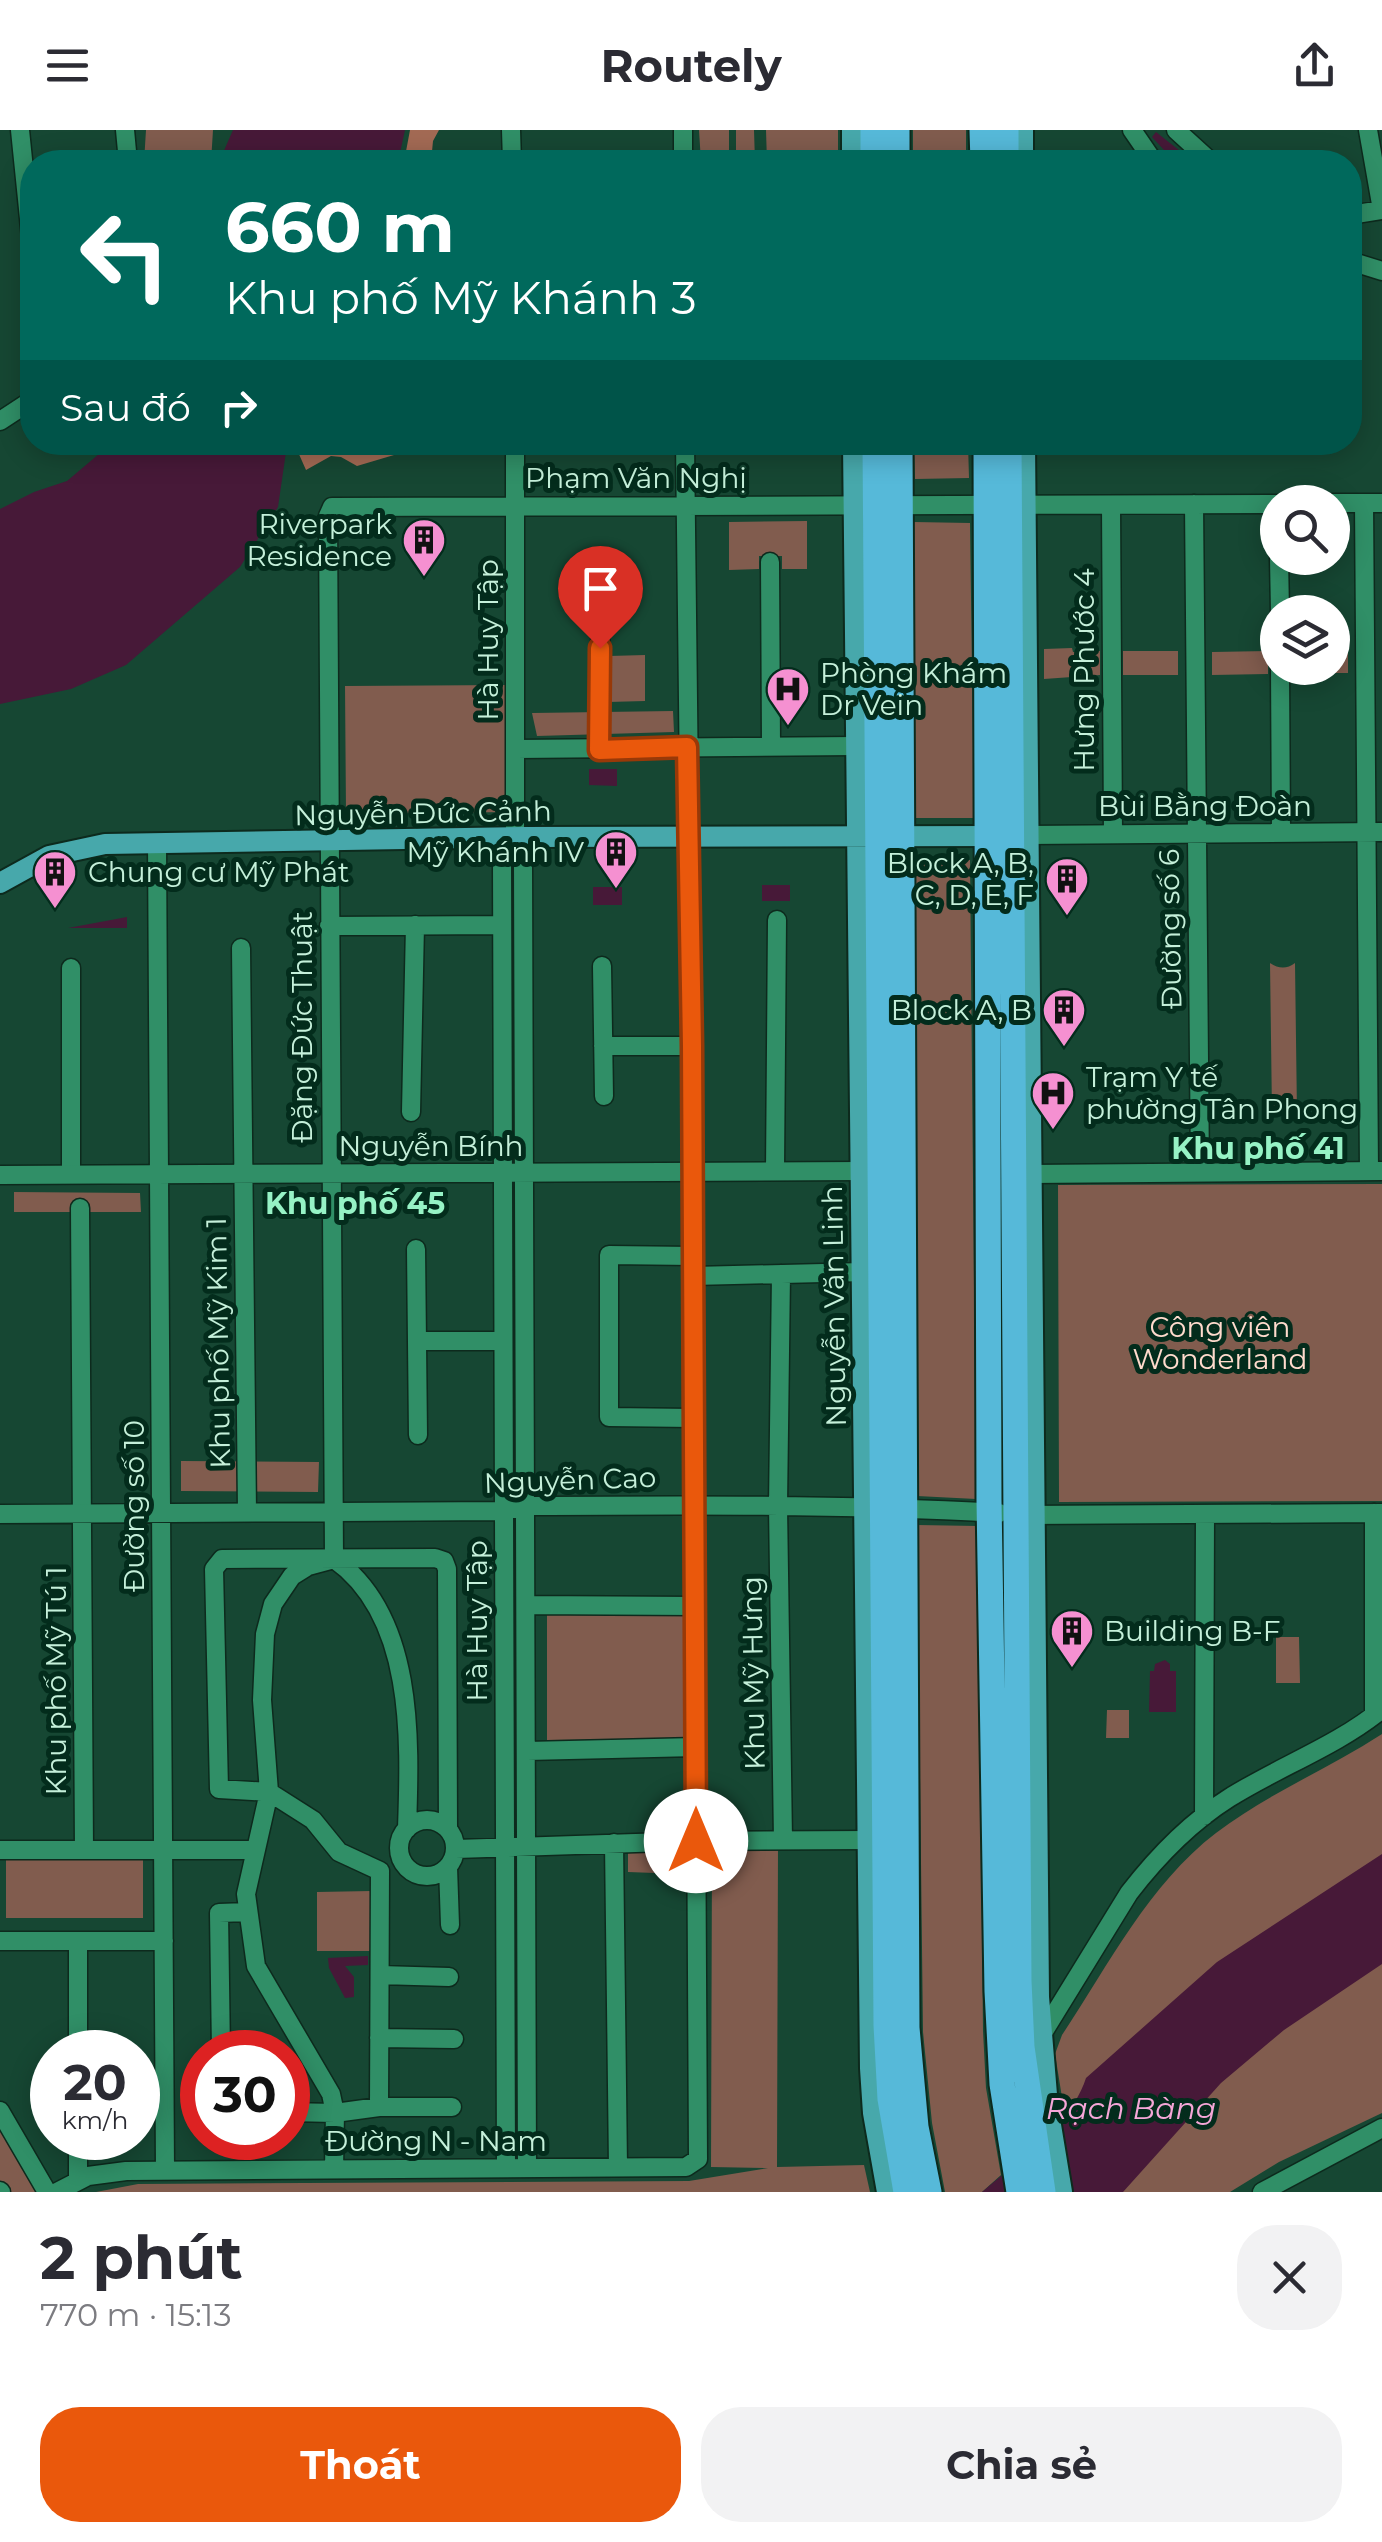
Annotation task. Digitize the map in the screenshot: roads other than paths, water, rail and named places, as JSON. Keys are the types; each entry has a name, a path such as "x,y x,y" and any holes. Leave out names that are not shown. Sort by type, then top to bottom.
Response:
{"highway":[{"name":"Nguyễn Văn Linh","path":"875,455 885,1508 907,2028 902,2165"},
{"name":"Nguyễn Văn Linh","path":"876,505 895,455"},
{"path":"990,455 1007,504"},
{"path":"1009,455 1009,836 990,1513 997,1991 1024,2076 1043,2192"},
{"path":"1009,836 1021,1005 1025,1515 1019,1980 1024,2076 1018,2192"},
{"name":"Nguyễn Văn Linh","path":"885,1508 876,1840 886,2045 902,2165"},
{"path":"902,2165 906,2192"},
{"path":"902,2165 929,2192"}],"main road":[{"name":"Nguyễn Văn Linh","path":"858,455 876,505 856,746 879,837 862,1171 864,1272 885,1508"},
{"path":"1007,504 1021,455"},
{"name":"Nguyễn Đức Cảnh","path":"0,883 36,861 78,847 157,843 1009,836"},
{"path":"1025,1515 1041,2036 1024,2076 1062,2192"},
{"path":"887,2192 902,2165"}],"street":[{"path":"1176,130 1198,150"},
{"path":"1368,130 1382,210"},
{"name":"Hà Huy Tập","path":"515,455 515,838 523,861 527,2167"},
{"path":"685,455 696,1841"},
{"path":"1022,1174 1376,1171 1373,503"},
{"name":"Đường số 6","path":"1194,504 1200,1172"},
{"name":"Phạm Văn Nghị","path":"328,842 328,516 332,506 1260,504"},
{"name":"Hưng Phước 4","path":"1110,505 1113,834"},
{"path":"770,562 771,746"},
{"path":"599,750 601,581"},
{"path":"1280,685 1281,833"},
{"path":"516,749 856,746"},
{"name":"Bùi Bằng Đoàn","path":"1009,836 1374,832"},
{"name":"Hà Huy Tập","path":"506,2167 501,925 502,862 515,838"},
{"name":"Đặng Đức Thuật","path":"328,842 334,1559"},
{"name":"Đường số 10","path":"157,843 165,2170"},
{"path":"775,1172 778,920"},
{"path":"328,926 501,925"},
{"path":"411,1112 415,926"},
{"name":"Khu phố Mỹ Kim 1","path":"241,948 247,1512"},
{"path":"602,966 604,1096"},
{"path":"71,968 71,1175"},
{"path":"604,1046 692,1046"},
{"name":"Nguyễn Bính","path":"0,1175 862,1171"},
{"name":"Khu phố Mỹ Tú 1","path":"80,1208 84,1850"},
{"path":"416,1249 418,1434"},
{"path":"693,1256 608,1255 609,1416 693,1418"},
{"path":"693,1276 864,1272"},
{"name":"Khu Mỹ Hưng","path":"781,1274 778,1506 783,1840"},
{"path":"417,1341 502,1341"},
{"name":"Nguyễn Cao","path":"0,1514 504,1510 526,1506 694,1504 1025,1515 1378,1513"},
{"path":"1041,2036 1129,1893 1204,1816 1378,1712 1378,1513"},
{"path":"1204,1816 1205,1515"},
{"path":"334,1559 308,1566 292,1576 274,1604 265,1634 262,1700 269,1792 246,1894 256,1966 331,2094 335,2113 334,2169"},
{"path":"334,1559 358,1576 384,1620 397,1662 407,1731 407,1829 400,1844 402,1861 423,1876 432,1876 448,1867"},
{"path":"402,1861 380,1870 339,1852 312,1820 269,1792 219,1789 214,1569 222,1560 444,1561 448,1828 456,1849 448,1867 450,1925"},
{"path":"526,1606 694,1606"},
{"path":"527,1751 696,1746"},
{"path":"407,1829 423,1820 448,1828"},
{"path":"456,1849 876,1840"},
{"name":"Đường N - Nam","path":"57,2192 78,2180 116,2172 165,2170 686,2167 698,2159 696,1841"},
{"path":"614,1844 618,2167"},
{"path":"0,1850 255,1850"},
{"path":"379,2107 380,1870"},
{"path":"221,2030 219,1913 248,1912"},
{"path":"0,1941 164,1940"},
{"path":"78,1941 78,2030"},
{"path":"380,1975 449,1978"},
{"path":"380,2038 454,2039"},
{"path":"310,2112 452,2107"},
{"path":"0,2110 47,2192"},
{"path":"1262,2192 1382,2128"},
{"path":"78,2160 78,2180"}],"water":[{"path":"233,130 405,130 401,150 224,150"},
{"path":"1156,132 1179,150 1164,150 1152,137"},
{"path":"98,455 286,455 278,507 240,567 126,665 71,689 0,704 0,509 67,481"},
{"path":"589,769 617,769 617,786 589,785"},
{"path":"762,885 790,885 790,901 762,901"},
{"path":"593,887 622,887 622,905 593,905"},
{"path":"127,917 127,928 68,928"},
{"path":"1165,1660 1170,1671 1176,1671 1176,1712 1149,1712 1150,1671"},
{"name":"Rạch Bàng","path":"1382,1854 1382,1964 1284,2030 1221,2083 1123,2192 982,2192 1056,2126 1079,2095 1086,2078 1217,1962"},
{"path":"368,1956 368,1965 345,1966 354,1977 354,1997 345,1998 328,1958"}],"place":[{"name":"Riverpark Residence","path":"424,578"},
{"name":"Phòng Khám Dr Vein","path":"788,727"},
{"name":"Mỹ Khánh IV","path":"616,890"},
{"name":"Chung cư Mỹ Phát","path":"55,910"},
{"name":"Block A, B, C, D, E, F","path":"1067,917"},
{"name":"Block A, B","path":"1064,1048"},
{"name":"Trạm Y tế phường Tân Phong","path":"1053,1131"},
{"name":"Building B-F","path":"1072,1669"}],"district":[{"name":"Khu phố 41","path":"1258,1149"},
{"name":"Khu phố 45","path":"355,1204"}],"park label":[{"name":"Công viên Wonderland","path":"1220,1343"}]}
